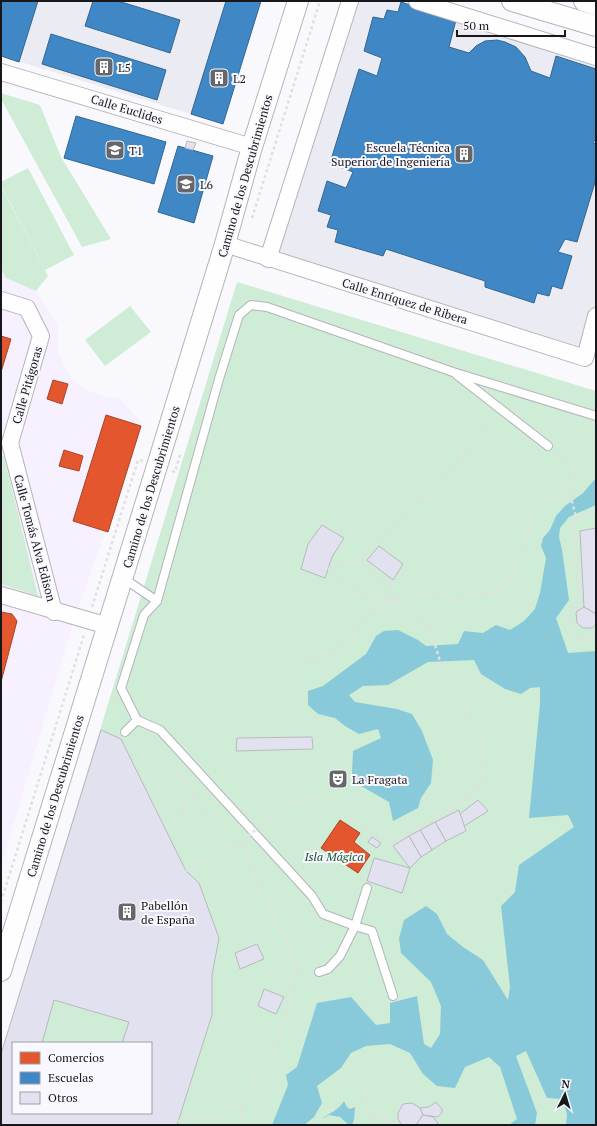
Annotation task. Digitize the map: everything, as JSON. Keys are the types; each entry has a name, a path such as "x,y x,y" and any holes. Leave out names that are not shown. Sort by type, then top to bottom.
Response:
{"street":[{"name":"Camino de los Descubrimientos","path":"1,971 6,939 123,578 225,244 252,147 298,1"},
{"path":"268,259 350,1"},
{"path":"417,1 596,57"},
{"path":"512,1 596,26"},
{"path":"584,1 596,5"},
{"name":"Calle Euclides","path":"1,72 252,147"},
{"name":"Calle Enríquez de Ribera","path":"225,244 268,259 585,358 596,316"},
{"name":"Calle Pitágoras","path":"3,297 27,308 41,336 6,442"},
{"name":"Calle Tomás Alva Edison","path":"6,442 54,612"},
{"name":"Calle Tomás Alva Edison","path":"1,595 54,612"},
{"path":"54,612 108,626"}],"lane":[{"path":"392,996 372,931 323,914 312,896 160,730 137,720 121,688 144,615 157,601 219,379 239,315 251,305 267,307 453,372 596,416"},
{"path":"453,372 548,446"},
{"path":"123,578 157,601"},
{"path":"125,732 137,720"},
{"path":"319,972 328,969 340,956 355,926 367,888"}],"path":[{"path":"251,219 320,1"},
{"path":"490,424 433,492 414,507 374,544 363,558 328,568 364,597 390,598 420,593 451,600 505,590 524,548 537,505 569,489"},
{"path":"548,446 566,457 574,474 569,489 576,517 574,536 579,601 568,615 576,638 596,638"},
{"path":"93,604 138,460 143,461"},
{"path":"576,517 587,513 596,512"},
{"path":"363,558 369,568 389,585 390,598 430,628 443,671"},
{"path":"292,661 325,658 345,642 360,621 390,598"},
{"path":"1,902 83,636"},
{"path":"186,871 244,839 281,809 314,798 390,843 446,813 486,781 484,745 451,689"},
{"path":"165,818 186,810 173,782 176,776 184,779 203,811 228,820"},
{"path":"241,1125 243,1104 251,1084 280,1038 297,962 247,862 243,832"},
{"path":"359,1084 372,1117 385,1119 394,1125"},
{"path":"178,1121 214,1116 243,1104"}],"shaded area":[{"path":"1,1 261,1 223,124 1,56"},
{"name":"Escuela Técnica Superior de Ingeniería","path":"350,1 417,1 596,57 596,313 585,358 268,259"},
{"path":"1,269 6,278 36,291 58,324 58,352 66,370 76,383 91,392 106,397 118,397 144,424 75,616 1,867"}],"green space":[{"path":"1,93 40,105 61,157 111,239 82,247 1,99"},
{"path":"28,168 74,255 45,270 1,185 1,182"},
{"path":"1,186 48,276 36,291 6,278 1,269"},
{"name":"Isla Mágica","path":"237,282 596,391 596,1125 1,1125 1,1054"},
{"path":"130,306 151,332 105,366 85,340"},
{"path":"1,455 4,456 38,596 1,584"}],"water":[{"path":"596,478 596,505 569,517 560,528 559,537 569,600 556,618 568,653 596,651 596,1125 566,1125 567,1114 562,1099 547,1098 526,1051 516,1056 537,1113 535,1125 509,1125 517,1119 500,1067 489,1057 465,1067 455,1088 437,1086 423,1074 410,1053 390,1044 366,1046 351,1053 341,1068 317,1086 322,1103 314,1117 304,1125 272,1125 288,1085 286,1075 297,1067 317,1003 351,997 376,1025 390,1023 390,1003 417,996 424,1044 431,1048 440,1034 441,1006 431,982 401,953 399,938 404,920 426,906 437,914 447,934 483,960 508,1000 510,987 501,906 515,892 519,865 574,827 568,815 529,818 540,704 540,687 530,688 521,694 505,689 481,674 474,660 428,662 388,685 363,686 349,695 355,702 397,709 412,714 422,731 433,760 431,783 421,798 418,808 393,821 389,802 354,782 352,773 353,751 381,738 378,729 359,734 335,718 318,714 308,705 308,691 323,686 366,654 376,636 384,631 398,630 418,640 426,646 458,644 464,631 483,633 496,625 510,630 524,621 535,609 540,593 546,558 541,546 543,538 550,530 556,516 565,506 583,493"},
{"path":"344,1101 350,1109 355,1107 352,1125 349,1125 340,1117 329,1115 322,1119 337,1109"}],"building: Comercios":[{"path":"1,336 11,339 1,372"},
{"path":"53,380 68,384 62,404 47,399"},
{"path":"106,415 141,426 108,532 73,521"},
{"path":"64,450 83,456 79,471 59,466"},
{"path":"1,612 12,614 17,621 1,682"},
{"path":"340,820 360,833 354,842 370,855 358,873 321,848"}],"building: Escuelas":[{"path":"1,1 38,1 19,62 1,56"},
{"path":"93,1 118,1 180,20 170,53 85,26"},
{"name":"L2","path":"226,1 261,1 223,124 191,114"},
{"name":"Escuela Técnica Superior de Ingeniería","path":"401,2 456,20 449,47 469,53 476,46 485,41 497,40 505,42 516,47 525,57 531,71 550,78 556,56 596,69 596,139 593,143 596,144 596,179 577,242 565,239 558,252 572,256 562,289 552,286 549,296 537,293 534,303 485,287 485,281 386,249 383,256 335,242 338,230 327,227 331,215 318,211 327,181 346,188 353,172 330,163 359,69 377,76 382,58 364,51 373,17 384,19 387,10 398,12"},
{"name":"L5","path":"51,34 166,70 157,100 42,64"},
{"name":"T1","path":"76,116 166,142 154,184 64,158"},
{"name":"L6","path":"178,146 213,156 194,223 158,212"}],"building: Otros":[{"path":"187,141 196,143 193,150 185,148"},
{"path":"322,525 344,538 332,557 325,578 301,569 308,544"},
{"path":"596,528 596,614 584,607 580,531"},
{"path":"379,546 403,564 393,580 367,560"},
{"path":"584,607 596,614 596,624 592,628 583,628 577,623 576,612"},
{"name":"Pabellón de España","path":"101,730 121,739 186,871 199,883 219,938 212,975 212,1015 177,1125 1,1125 1,1054"},
{"path":"312,737 313,749 236,751 237,738"},
{"path":"478,800 488,811 464,826 460,814"},
{"path":"459,810 466,831 446,841 435,822"},
{"path":"435,822 446,841 432,850 420,830"},
{"path":"420,830 432,850 421,857 409,836"},
{"path":"409,836 421,857 410,868 393,846"},
{"path":"372,837 381,843 377,848 368,842"},
{"path":"374,858 410,868 402,893 367,881"},
{"path":"257,944 264,959 240,969 235,953"},
{"path":"264,989 284,997 276,1014 258,1006"},
{"path":"436,1102 442,1109 442,1112 438,1117 423,1115 420,1108 429,1107"},
{"path":"412,1103 420,1108 423,1115 416,1125 402,1125 398,1119 398,1113 403,1104"},
{"path":"423,1115 433,1117 438,1123 437,1125 416,1125"}],"place":[{"name":"L5","path":"104,67"},
{"name":"L2","path":"219,78"},
{"name":"T1","path":"115,150"},
{"name":"Escuela Técnica Superior de Ingeniería","path":"464,154"},
{"name":"L6","path":"186,184"},
{"name":"La Fragata","path":"338,779"},
{"name":"Pabellón de España","path":"127,912"}]}
